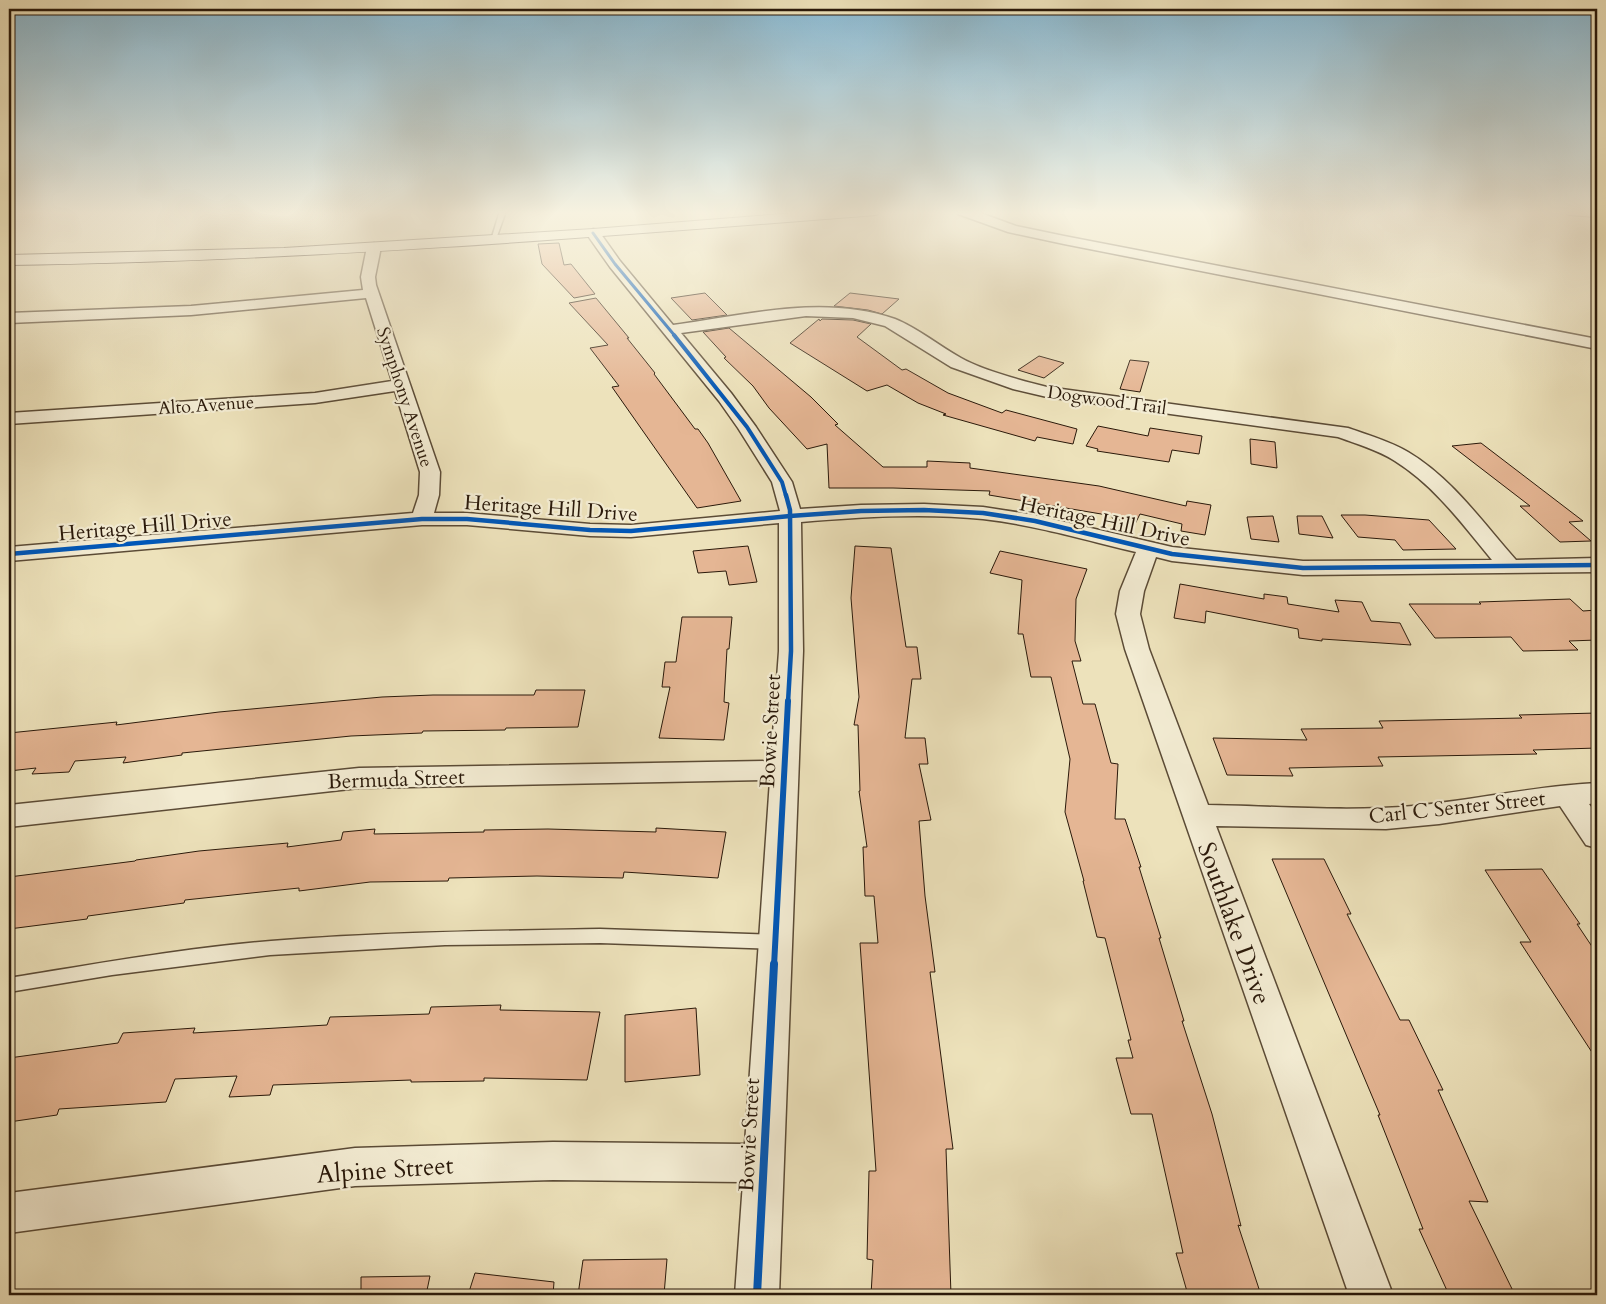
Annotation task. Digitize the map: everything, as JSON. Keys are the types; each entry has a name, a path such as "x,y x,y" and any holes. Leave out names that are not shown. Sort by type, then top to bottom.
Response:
{"street":[{"name":"Symphony Avenue","path":"369,272 368,277 372,294 430,472 429,495 422,519"},
{"name":"Bowie Street","path":"622,272 747,426 782,482 790,516 791,651 757,1295"},
{"path":"1227,272 1597,344"},
{"path":"9,318 170,312 302,302 372,294"},
{"name":"Dogwood Trail","path":"670,330 806,311 853,313 891,323 957,363 1029,388 1095,400 1341,432 1374,444 1402,458 1438,486 1510,567"},
{"name":"Alto Avenue","path":"9,418 315,398 402,385"},
{"name":"Heritage Hill Drive","path":"9,554 422,519 467,519 590,530 631,531 790,516 861,511 924,510 982,513 1036,521 1172,554 1303,568 1597,565"},
{"name":"Southlake Drive","path":"1148,549 1132,591 1128,614 1137,649 1370,1295"},
{"name":"Bermuda Street","path":"9,816 359,778 785,770"},
{"name":"Carl C Senter Street","path":"1196,815 1386,818 1437,813 1567,794 1597,793"},
{"path":"1567,794 1597,837"},
{"name":"Alpine Street","path":"9,1213 355,1167 553,1161 763,1163"}],"lane":[{"path":"9,985 112,968 270,948 406,940 600,936 775,942"}],"building":[{"path":"549,272 577,272 595,294 574,298"},
{"path":"705,293 727,315 692,320 671,298"},
{"path":"850,293 899,299 882,314 868,310 834,306"},
{"path":"596,298 629,338 627,338 695,429 698,429 708,443 741,501 697,508 612,387 619,386 590,348 608,345 569,303"},
{"path":"819,319 820,321 822,319 853,320 871,324 857,337 902,370 906,369 948,393 1002,413 1006,410 1077,429 1073,444 1037,437 1035,441 943,415 946,414 918,403 887,385 867,391 790,343"},
{"path":"729,328 811,397 838,424 835,425 883,467 927,467 927,461 970,463 970,468 1099,486 1186,506 1187,501 1211,505 1205,535 1181,531 1182,524 1140,514 1135,524 1112,518 1113,516 989,495 990,491 829,488 827,444 807,449 769,408 753,386 724,358 726,357 703,332"},
{"path":"1039,356 1064,363 1044,378 1018,370"},
{"path":"1130,360 1149,362 1140,392 1120,389"},
{"path":"1098,426 1148,436 1150,428 1202,436 1199,454 1172,450 1169,462 1097,451 1098,449 1086,446"},
{"path":"1250,439 1275,442 1277,468 1251,464"},
{"path":"1481,443 1583,521 1569,522 1591,541 1560,542 1520,506 1530,506 1452,446"},
{"path":"1341,515 1429,520 1456,549 1403,550 1395,540 1358,537"},
{"path":"1273,516 1279,542 1251,539 1247,517"},
{"path":"1297,516 1322,516 1333,538 1299,534"},
{"path":"748,546 757,582 729,585 726,571 698,573 693,551"},
{"path":"855,546 891,548 906,647 917,647 921,679 912,679 905,738 925,738 928,764 919,764 931,820 919,821 925,896 935,972 930,972 953,1149 946,1149 951,1295 871,1295 873,1260 867,1259 869,1171 876,1171 860,943 878,943 874,896 865,896 863,847 867,847 859,791 858,725 854,725 859,697 851,598"},
{"path":"1000,551 1087,569 1076,599 1075,641 1081,661 1072,661 1083,704 1095,704 1111,763 1118,764 1115,819 1125,819 1141,867 1139,867 1184,1021 1182,1021 1212,1114 1241,1226 1238,1225 1261,1295 1188,1295 1176,1253 1183,1253 1152,1114 1131,1114 1116,1058 1133,1058 1128,1040 1131,1040 1105,938 1097,937 1065,812 1070,759 1051,677 1031,677 1023,634 1018,634 1022,580 990,573"},
{"path":"1180,584 1264,599 1264,594 1287,597 1288,604 1339,612 1335,600 1362,602 1371,621 1400,623 1411,645 1322,639 1322,641 1299,638 1298,629 1206,611 1205,623 1174,618"},
{"path":"1570,599 1583,611 1597,610 1597,640 1569,641 1578,650 1523,651 1511,637 1435,638 1409,604 1481,604 1479,602"},
{"path":"682,617 732,617 729,649 727,649 724,702 729,703 724,740 659,738 670,687 662,687 665,662 676,662"},
{"path":"536,690 585,690 578,727 423,731 422,733 351,736 182,753 182,755 123,763 126,757 75,761 69,772 32,774 36,768 9,771 9,733 117,722 116,725 219,712 382,697 534,695"},
{"path":"1597,713 1597,748 1533,750 1537,754 1378,757 1383,766 1289,768 1293,776 1227,775 1213,738 1307,740 1301,729 1383,728 1379,721 1522,718 1519,715"},
{"path":"656,828 726,832 718,878 624,872 623,878 537,876 449,878 448,881 370,882 299,891 299,888 185,900 184,903 88,916 87,919 9,929 9,877 199,851 288,843 287,847 341,840 343,832 375,829 374,834 548,829 656,832"},
{"path":"1272,859 1324,859 1351,914 1347,914 1400,1020 1409,1020 1443,1090 1438,1090 1488,1202 1469,1201 1515,1295 1449,1295 1419,1229 1423,1229 1378,1115 1380,1115"},
{"path":"1542,869 1580,924 1577,924 1597,954 1597,1060 1520,942 1531,942 1485,870"},
{"path":"501,1005 500,1010 600,1012 587,1080 484,1078 484,1081 411,1082 411,1080 273,1085 270,1095 229,1097 237,1076 175,1079 166,1102 59,1109 57,1115 9,1122 9,1058 118,1043 123,1033 195,1028 193,1033 327,1025 330,1017 429,1014 431,1007"},
{"path":"696,1008 700,1075 625,1082 625,1015"},
{"path":"667,1259 664,1295 578,1295 583,1260"},
{"path":"475,1273 554,1282 553,1295 468,1295"},
{"path":"430,1276 426,1295 361,1295 361,1277"}],"cycle path":[{"path":"621,272 725,397 747,427 782,482 790,510 791,651 757,1295"},
{"path":"9,554 422,519 467,519 590,530 631,531 790,516 861,511 924,510 983,513 1035,521 1172,554 1303,568 1597,565"}]}
